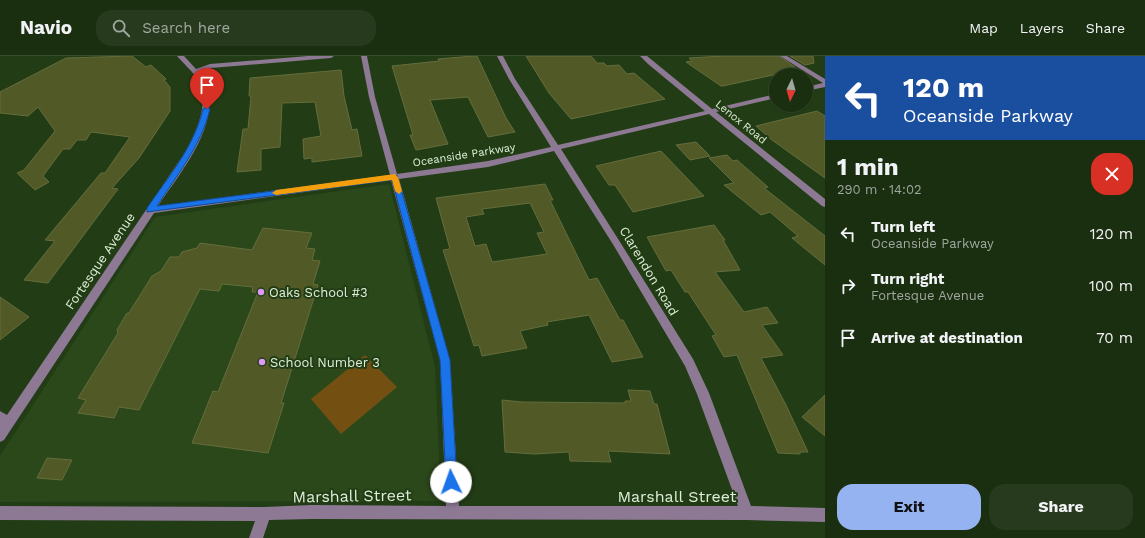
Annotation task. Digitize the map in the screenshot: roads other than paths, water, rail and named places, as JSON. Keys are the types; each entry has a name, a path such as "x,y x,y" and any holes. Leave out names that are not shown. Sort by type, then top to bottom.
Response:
{"street":[{"name":"Fortesque Avenue","path":"0,436 4,419 192,148 202,126 208,97 204,85 196,71 180,56"},
{"path":"196,71 210,66 331,56"},
{"path":"364,56 372,96 445,360 453,512"},
{"name":"Clarendon Road","path":"500,56 512,79 618,244 689,363 703,393 747,513"},
{"name":"Lenox Road","path":"643,56 825,204"},
{"path":"783,56 825,84"},
{"path":"813,87 825,84"},
{"name":"Oceanside Parkway","path":"150,210 488,164 769,98"},
{"name":"Marshall Street","path":"0,513 264,514 312,512 453,512 747,513 825,515"},
{"path":"256,538 264,514"}],"place":[{"name":"Oaks School #3","path":"261,292"},
{"name":"School Number 3","path":"262,362"}]}
